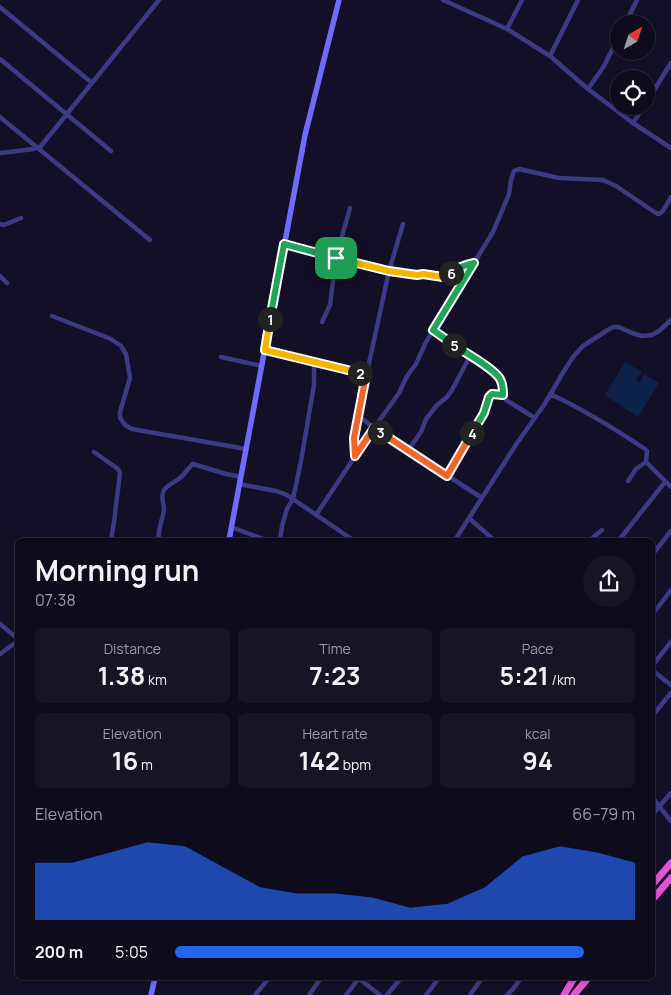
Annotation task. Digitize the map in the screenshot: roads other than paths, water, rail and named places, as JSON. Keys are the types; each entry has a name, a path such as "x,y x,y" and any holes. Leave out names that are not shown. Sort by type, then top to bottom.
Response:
{"highway":[{"path":"655,882 671,863"},
{"path":"655,897 671,878"},
{"path":"564,995 573,980"},
{"path":"574,995 586,980"}],"main road":[{"path":"228,538 305,136 339,0"},
{"path":"151,995 155,980"}],"street":[{"path":"0,153 34,149 42,146 159,0"},
{"path":"443,0 507,29 550,56 633,124 671,148"},
{"path":"507,29 522,0"},
{"path":"550,56 578,0"},
{"path":"630,15 637,0"},
{"path":"0,7 92,83"},
{"path":"588,89 610,54"},
{"path":"0,58 111,151"},
{"path":"655,89 671,63"},
{"path":"633,124 639,115"},
{"path":"0,117 150,240"},
{"path":"316,515 399,393 407,376 416,364 424,344 493,232 509,194 514,171 520,169 559,178 603,180 616,186 659,214 663,211 671,197"},
{"path":"322,322 330,305 336,258 350,208"},
{"path":"0,224 4,225 21,218"},
{"path":"355,456 354,438 366,375 389,271 403,224"},
{"path":"284,244 389,271 417,275 443,277 450,275 462,266 474,263"},
{"path":"0,276 7,283"},
{"path":"52,316 111,339 121,346 126,354 130,378 120,418 132,430 246,449"},
{"path":"455,538 573,358 583,346 613,327 619,327 642,336 652,335 671,320"},
{"path":"433,330 497,375 501,380 503,395 506,400 535,418"},
{"path":"265,350 366,375"},
{"path":"408,450 421,432 426,419 452,390 470,356"},
{"path":"221,357 262,366"},
{"path":"280,538 287,509 293,500 301,461 314,385 314,362"},
{"path":"447,476 484,413 489,397 492,394 503,395"},
{"path":"550,394 570,403 645,449 647,451 646,462 671,487"},
{"path":"358,414 374,428 482,498"},
{"path":"94,452 118,469 120,473 111,538"},
{"path":"628,481 636,469 646,462"},
{"path":"159,538 158,531 164,507 162,498 164,491 193,464 241,477"},
{"path":"621,538 665,482"},
{"path":"239,484 287,495 350,538"},
{"path":"469,518 492,538"},
{"path":"231,527 261,538"},
{"path":"592,538 602,530"},
{"path":"655,551 671,531"},
{"path":"655,611 671,590"},
{"path":"0,624 15,637"},
{"path":"0,654 15,642"},
{"path":"655,664 671,642"},
{"path":"655,671 671,684"},
{"path":"655,712 671,693"},
{"path":"655,811 671,793"},
{"path":"655,801 671,821"},
{"path":"255,995 267,980"},
{"path":"309,995 320,980"},
{"path":"346,995 357,980"},
{"path":"361,980 380,995"},
{"path":"388,995 399,980"},
{"path":"426,995 437,980"},
{"path":"470,995 481,980"},
{"path":"507,995 520,980"}],"water":[{"path":"625,362 642,372 636,379 640,383 644,374 659,383 638,417 605,395"}]}
